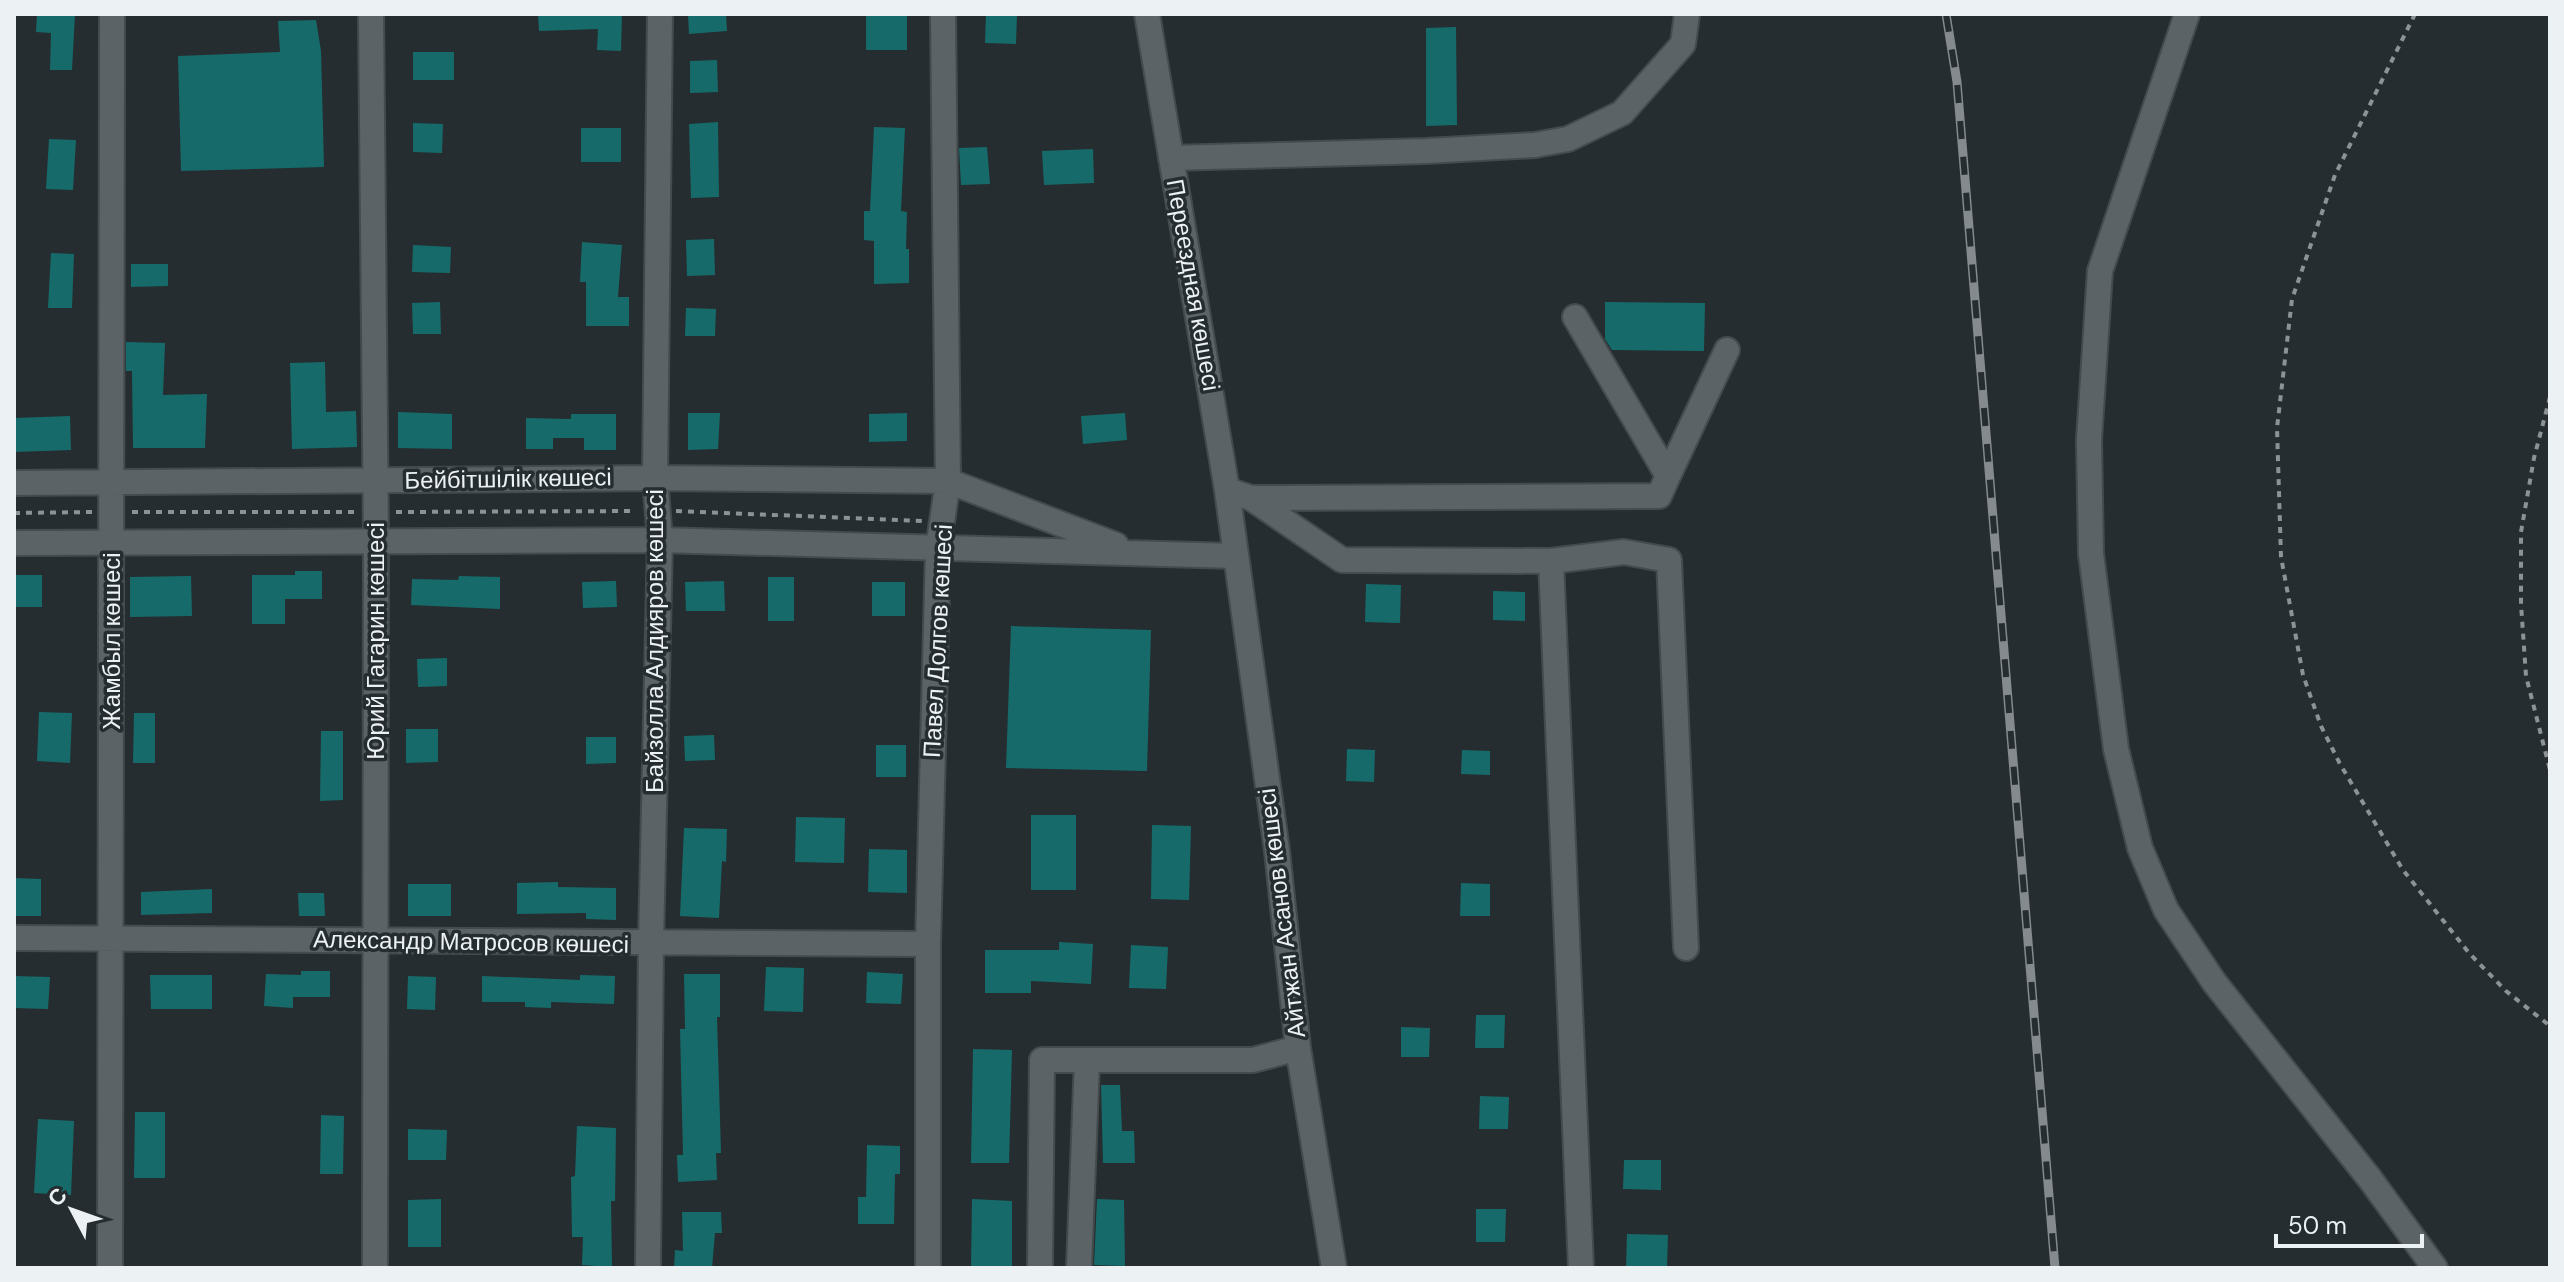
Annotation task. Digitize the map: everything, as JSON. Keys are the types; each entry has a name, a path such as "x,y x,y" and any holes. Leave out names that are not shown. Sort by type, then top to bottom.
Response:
{"street":[{"name":"Жамбыл көшесі","path":"110,1268 112,14"},
{"name":"Юрий Гагарин көшесі","path":"371,14 376,512 375,1268"},
{"name":"Байзолла Алдияров көшесі","path":"648,1268 660,540 655,478 660,14"},
{"name":"Павел Долгов көшесі","path":"928,1268 928,944 938,549 948,481 943,14"},
{"name":"Переездная көшесі","path":"1147,14 1171,158 1239,494 1236,556"},
{"path":"1171,158 1426,151 1535,145 1568,139 1622,113 1683,44 1687,14"},
{"path":"2187,14 2100,271 2089,440 2091,554 2116,749 2140,848 2166,910 2214,982 2370,1179 2435,1268"},
{"path":"1575,317 1668,476"},
{"path":"1239,494 1659,496 1727,350"},
{"name":"Бейбітшілік көшесі","path":"14,483 655,478 948,481 1133,552"},
{"path":"1239,494 1342,560 1551,561 1624,552 1669,560 1686,948"},
{"name":"Бейбітшілік көшесі","path":"14,543 660,540 1236,556"},
{"name":"Айтжан Асанов көшесі","path":"1236,556 1277,851 1298,1048 1334,1268"},
{"path":"1551,561 1581,1268"},
{"name":"Александр Матросов көшесі","path":"14,938 928,944"},
{"path":"1040,1268 1042,1060 1253,1060 1298,1048"},
{"path":"1079,1268 1087,1060"}],"path":[{"path":"2415,14 2335,175 2292,299 2277,428 2281,557 2303,675 2321,726 2340,764 2403,870 2469,953 2506,991 2550,1026"},
{"path":"2550,397 2534,458 2521,532 2521,604 2526,676 2550,770"},
{"path":"14,513 376,512"}],"building":[{"path":"37,14 75,14 72,70 50,70 51,33 36,32"},
{"path":"538,14 622,14 621,51 597,50 598,29 539,31"},
{"path":"688,14 726,14 727,31 689,34"},
{"path":"866,14 907,14 907,50 866,50"},
{"path":"986,14 1017,14 1016,44 985,43"},
{"path":"316,20 321,51 324,167 181,171 178,56 280,52 278,21"},
{"path":"1456,27 1457,125 1426,126 1426,28"},
{"path":"413,52 454,52 454,80 413,80"},
{"path":"717,60 718,92 690,93 690,61"},
{"path":"718,122 719,197 691,198 689,124"},
{"path":"413,123 443,124 442,153 413,152"},
{"path":"874,127 905,128 901,211 907,212 909,283 874,284 874,241 864,240 864,211 870,211"},
{"path":"581,128 621,128 621,162 581,162"},
{"path":"49,139 76,140 73,190 46,189"},
{"path":"987,147 990,184 961,185 959,148"},
{"path":"1093,149 1094,183 1044,185 1042,151"},
{"path":"714,239 715,275 687,276 686,240"},
{"path":"582,242 622,245 618,297 629,297 629,326 586,326 586,282 580,282"},
{"path":"413,245 451,247 450,273 412,272"},
{"path":"51,253 74,254 72,308 48,308"},
{"path":"131,264 168,264 168,286 131,287"},
{"path":"440,302 441,334 413,334 412,303"},
{"path":"1605,302 1705,303 1704,351 1612,350 1605,339"},
{"path":"686,308 716,309 715,336 685,336"},
{"path":"126,342 165,343 163,395 207,394 205,448 133,448 132,371 126,371"},
{"path":"325,362 326,412 356,411 357,447 292,449 290,363"},
{"path":"398,412 452,414 452,449 398,448"},
{"path":"688,413 720,413 718,449 688,450"},
{"path":"907,413 907,441 869,442 869,414"},
{"path":"1125,413 1127,440 1083,444 1081,416"},
{"path":"571,414 616,414 616,450 584,450 584,438 553,438 553,449 526,449 526,418 571,419"},
{"path":"70,416 71,450 14,452 14,418"},
{"path":"295,571 322,571 322,599 285,599 285,624 252,624 252,575 295,575"},
{"path":"14,575 42,575 42,607 14,607"},
{"path":"191,576 192,616 130,617 130,577"},
{"path":"459,576 500,577 500,609 411,605 412,579 458,580"},
{"path":"768,577 794,577 794,621 768,621"},
{"path":"616,581 617,607 583,608 582,582"},
{"path":"724,581 725,611 686,611 685,582"},
{"path":"872,582 905,582 905,616 872,616"},
{"path":"1366,584 1401,585 1400,623 1365,622"},
{"path":"1493,591 1525,592 1525,621 1493,620"},
{"path":"1011,626 1151,630 1147,771 1006,768"},
{"path":"447,658 447,686 418,687 417,659"},
{"path":"39,712 72,713 70,763 37,761"},
{"path":"134,713 155,713 155,763 133,763"},
{"path":"406,729 438,729 438,762 406,763"},
{"path":"321,731 343,731 343,800 320,801"},
{"path":"714,735 715,760 685,761 684,736"},
{"path":"586,737 616,737 616,763 586,764"},
{"path":"876,745 906,745 906,777 876,777"},
{"path":"1347,749 1375,750 1374,782 1346,781"},
{"path":"1462,750 1490,751 1490,775 1461,774"},
{"path":"1031,815 1076,815 1076,890 1031,890"},
{"path":"796,817 845,818 844,863 795,862"},
{"path":"1152,825 1191,826 1189,900 1151,899"},
{"path":"684,828 727,829 719,918 680,916"},
{"path":"869,849 907,850 907,893 868,892"},
{"path":"14,878 41,879 41,916 14,916"},
{"path":"558,882 558,887 616,888 616,920 586,919 586,913 517,914 517,883"},
{"path":"1461,883 1490,884 1490,916 1460,916"},
{"path":"408,884 451,884 451,916 408,916"},
{"path":"212,889 212,913 141,915 141,892"},
{"path":"298,893 324,893 325,916 299,916"},
{"path":"1059,942 1093,944 1091,984 1031,981 1031,993 985,993 985,950 1059,950"},
{"path":"1131,945 1168,947 1166,989 1129,988"},
{"path":"766,967 804,968 803,1012 764,1011"},
{"path":"301,971 330,971 330,997 293,997 293,1008 264,1006 266,974 301,975"},
{"path":"867,972 903,974 901,1004 866,1003"},
{"path":"684,974 720,974 720,1017 717,1017 721,1153 716,1153 717,1180 678,1182 677,1155 683,1155 680,1029 685,1029"},
{"path":"150,975 212,975 212,1009 151,1009"},
{"path":"580,975 615,976 614,1004 551,1002 551,1008 525,1007 525,1002 482,1002 482,976 580,980"},
{"path":"14,976 50,977 48,1009 14,1008"},
{"path":"408,976 436,977 435,1010 407,1009"},
{"path":"1476,1015 1505,1015 1504,1048 1475,1048"},
{"path":"1401,1027 1430,1028 1429,1057 1401,1057"},
{"path":"973,1049 1012,1050 1009,1163 971,1163"},
{"path":"1101,1085 1120,1085 1122,1131 1134,1131 1135,1163 1103,1163"},
{"path":"1480,1096 1509,1097 1508,1129 1479,1129"},
{"path":"135,1112 165,1112 165,1178 134,1178"},
{"path":"321,1115 344,1116 343,1174 320,1174"},
{"path":"38,1119 74,1121 71,1195 34,1193"},
{"path":"577,1126 616,1128 615,1201 611,1201 612,1267 582,1265 583,1237 572,1237 571,1177 575,1176"},
{"path":"408,1129 447,1130 446,1160 408,1160"},
{"path":"867,1145 900,1146 900,1174 895,1174 894,1224 858,1224 858,1197 866,1197"},
{"path":"1624,1160 1661,1160 1661,1190 1623,1189"},
{"path":"441,1199 441,1247 408,1247 408,1200"},
{"path":"972,1199 1012,1201 1012,1268 971,1268"},
{"path":"1097,1199 1124,1200 1125,1266 1094,1265"},
{"path":"1476,1209 1506,1209 1505,1242 1476,1242"},
{"path":"682,1212 721,1212 722,1233 715,1233 712,1268 674,1268 675,1250 683,1251"},
{"path":"1627,1234 1668,1235 1667,1268 1626,1268"}],"railway":[{"path":"1946,14 1957,82 2055,1268"}]}
